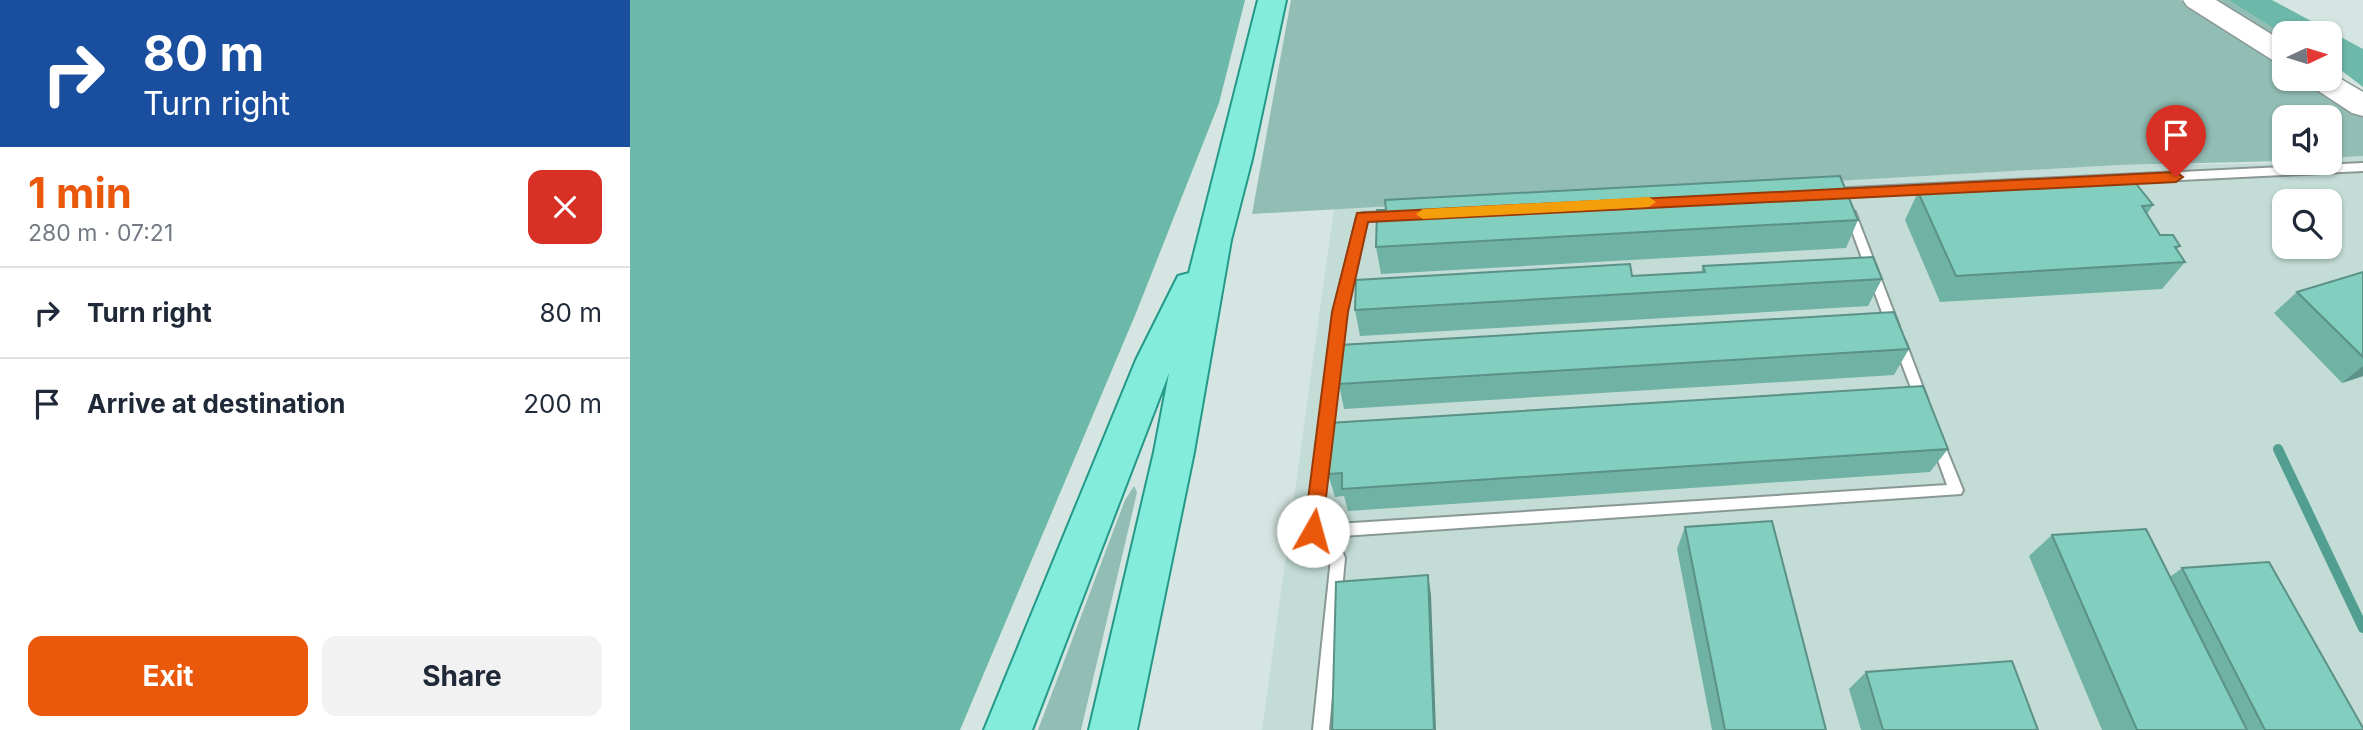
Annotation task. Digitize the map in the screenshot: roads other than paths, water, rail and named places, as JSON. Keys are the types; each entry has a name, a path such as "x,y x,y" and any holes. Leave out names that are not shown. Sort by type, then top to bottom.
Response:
{"main road":[{"path":"1113,730 1174,452 1213,240 1236,159 1272,0"},
{"path":"1008,730 1155,360 1213,240"}],"street":[{"path":"2197,0 2272,47"},
{"path":"2340,91 2363,106"}],"lane":[{"path":"1815,193 2363,167"},
{"path":"1404,215 1362,217 1340,312 1313,531 1956,490 1842,192"},
{"path":"1321,730 1338,558"}],"waterway":[{"path":"2278,449 2363,628"}]}
